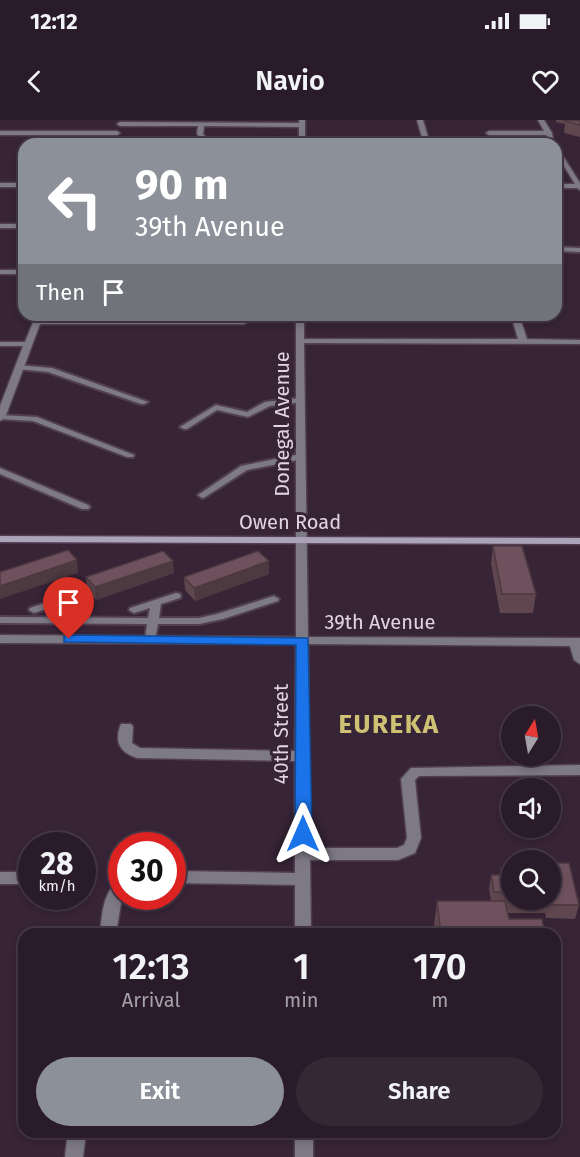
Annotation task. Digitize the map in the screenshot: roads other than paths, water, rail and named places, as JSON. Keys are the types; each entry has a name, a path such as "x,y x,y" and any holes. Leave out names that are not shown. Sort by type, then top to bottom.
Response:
{"street":[{"path":"420,120 425,138"},
{"path":"541,120 552,138"},
{"path":"115,138 121,122 302,123"},
{"path":"201,124 200,134 204,138"},
{"path":"0,133 49,129 117,133"},
{"path":"489,133 549,133"},
{"path":"562,161 579,187"},
{"path":"0,185 18,185"},
{"path":"562,186 579,187"},
{"path":"0,226 18,226"},
{"path":"0,272 18,272"},
{"path":"0,417 38,321"},
{"path":"236,321 244,322"},
{"name":"Donegal Avenue","path":"300,321 299,526 303,540 303,641"},
{"path":"516,321 523,341"},
{"path":"300,341 580,342"},
{"path":"0,344 28,344"},
{"name":"Owen Road","path":"0,539 580,542"},
{"name":"39th Avenue","path":"0,639 577,642"},
{"name":"40th Street","path":"303,641 303,928"},
{"path":"577,642 580,660"},
{"path":"126,727 125,745 137,753 303,756"},
{"path":"303,854 398,854 410,849 414,838 408,779 416,771 580,770"},
{"path":"186,877 303,879"},
{"path":"0,878 18,879"},
{"path":"109,928 112,910"},
{"path":"74,1157 76,1138"},
{"path":"304,1138 304,1157"}],"lane":[{"path":"549,133 556,134"},
{"path":"562,249 580,250"},
{"path":"20,367 49,370 144,402"},
{"path":"184,427 216,407 248,415 273,403 300,400"},
{"path":"0,417 34,419 130,455"},
{"path":"202,495 244,468 300,457"},
{"path":"0,471 85,507"},
{"path":"34,610 75,596"},
{"path":"134,610 176,596"},
{"path":"0,620 208,620 274,599"},
{"path":"56,620 62,600"},
{"path":"150,640 156,603"}],"district":[{"name":"EUREKA","path":"389,724"}]}
